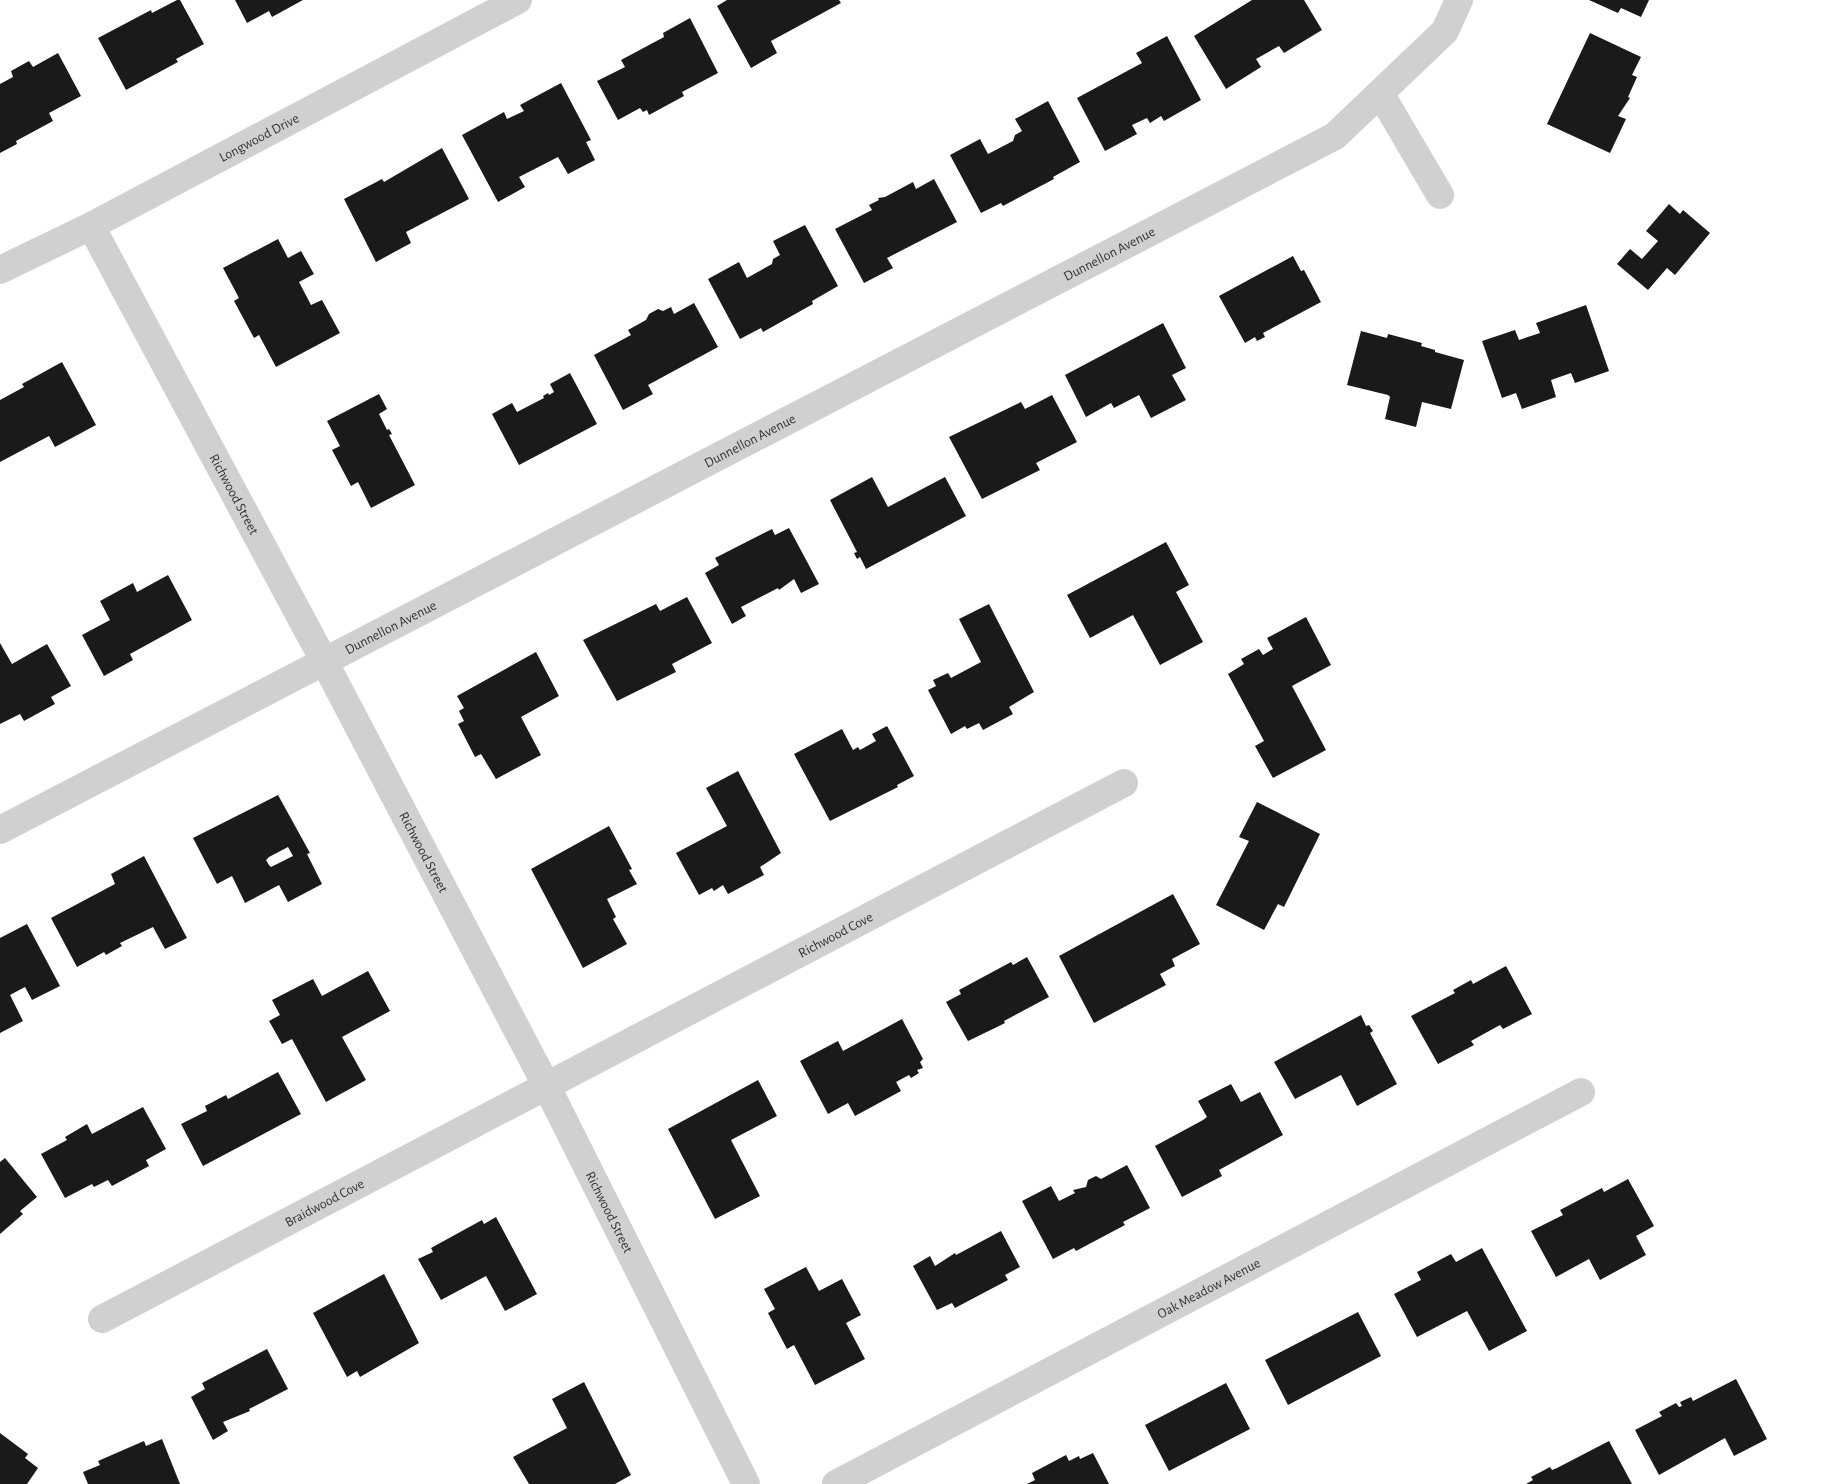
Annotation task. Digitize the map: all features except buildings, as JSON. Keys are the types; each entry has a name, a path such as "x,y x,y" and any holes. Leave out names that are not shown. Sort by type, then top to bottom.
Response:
{"street":[{"name":"Longwood Drive","path":"0,270 91,226 518,0"},
{"name":"Dunnellon Avenue","path":"0,830 1335,136 1445,31 1459,0"},
{"path":"1380,93 1440,195"},
{"name":"Richwood Street","path":"91,226 324,661 546,1085 746,1484"},
{"name":"Richwood Cove","path":"546,1085 1124,783"},
{"name":"Braidwood Cove","path":"102,1319 546,1085"},
{"name":"Oak Meadow Avenue","path":"836,1484 1581,1092"}]}
